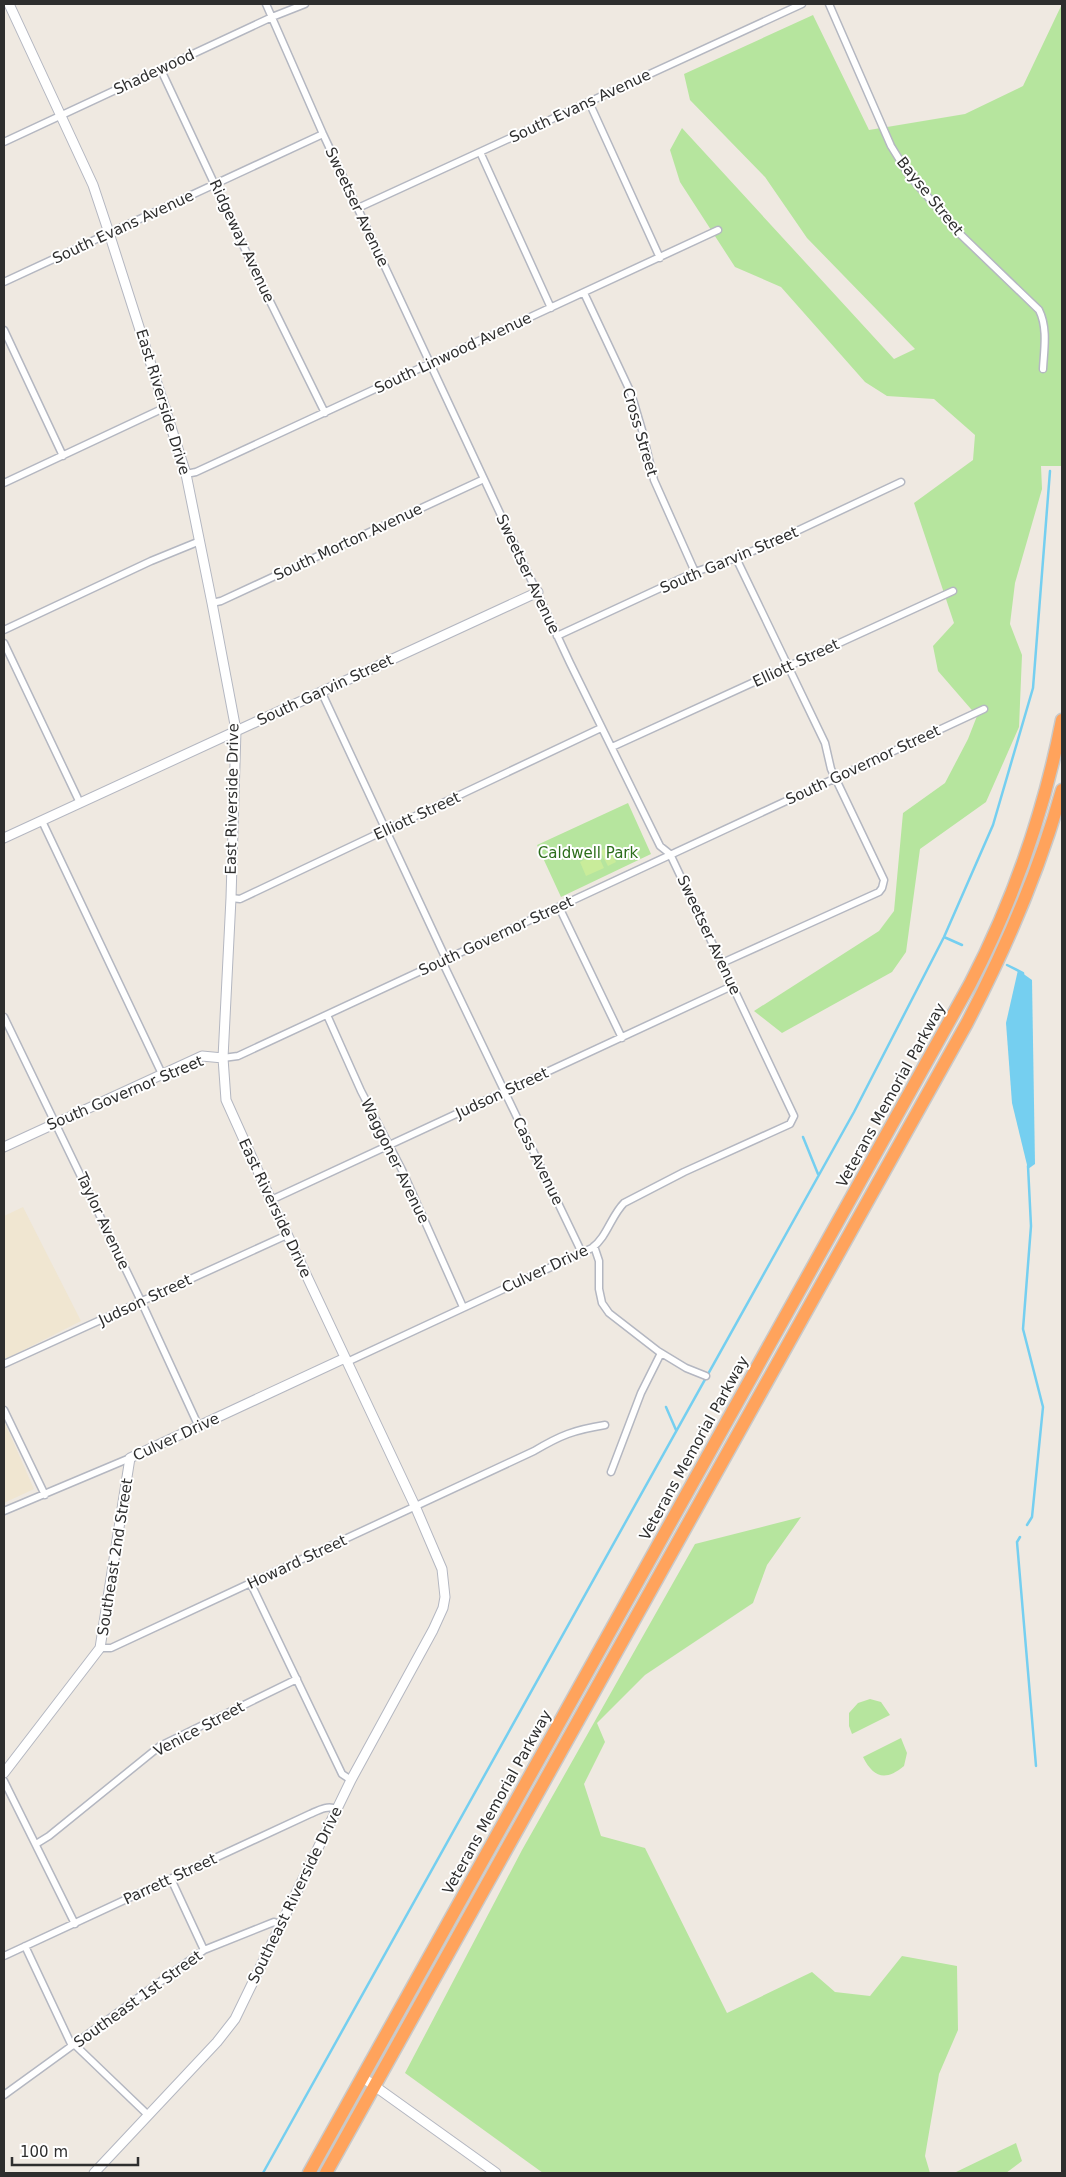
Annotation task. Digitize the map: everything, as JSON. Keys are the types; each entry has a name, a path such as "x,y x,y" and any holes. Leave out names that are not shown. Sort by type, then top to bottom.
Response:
{"highway":[{"name":"Veterans Memorial Parkway","path":"309,2173 987,952 1020,871 1046,789 1062,720"},
{"name":"Veterans Memorial Parkway","path":"326,2173 976,1007 1016,925 1044,850 1062,790"}],"street":[{"name":"East Riverside Drive","path":"9,4 93,185 166,407 186,474 200,541 236,730 231,898 223,1058 226,1100 287,1235 415,1506 442,1569 445,1584"},
{"name":"Sweetser Avenue","path":"266,4 323,134 601,728 660,846 670,854 794,1116 790,1124 778,1129"},
{"name":"Shadewood","path":"4,142 272,17 305,4"},
{"name":"South Evans Avenue","path":"358,208 802,4"},
{"name":"Bayse Street","path":"829,4 891,146 909,175 960,234 1039,310 1044,322 1043,369"},
{"name":"Ridgeway Avenue","path":"161,70 325,412"},
{"path":"589,102 660,258"},
{"name":"South Evans Avenue","path":"4,282 323,134"},
{"path":"480,152 551,308"},
{"name":"South Linwood Avenue","path":"186,474 196,472 718,230"},
{"name":"Cross Street","path":"584,293 631,393 654,480 695,572"},
{"path":"4,330 63,456"},
{"path":"4,484 166,407"},
{"name":"South Morton Avenue","path":"212,603 230,598 484,479"},
{"name":"South Garvin Street","path":"558,636 695,572 736,558 901,482"},
{"path":"4,630 151,561 200,541"},
{"path":"722,964 879,892 882,888 883,878 831,769 825,743 736,558"},
{"name":"Elliott Street","path":"612,747 953,591"},
{"name":"South Garvin Street","path":"4,838 538,592"},
{"path":"4,643 80,803"},
{"name":"Cass Avenue","path":"321,691 504,1092 582,1253"},
{"name":"South Governor Street","path":"4,1147 202,1056 223,1058 238,1056 984,709"},
{"name":"Elliott Street","path":"231,898 240,899 601,728"},
{"path":"42,820 162,1074"},
{"path":"559,907 622,1038"},
{"name":"Judson Street","path":"271,1200 732,986"},
{"name":"Waggoner Avenue","path":"327,1015 388,1146 405,1178 463,1307"},
{"name":"Taylor Avenue","path":"4,1017 56,1122 199,1426"},
{"name":"Culver Drive","path":"4,1511 130,1458 582,1253 601,1240 619,1208 629,1199 778,1129"},
{"name":"Judson Street","path":"4,1364 287,1235"},
{"path":"594,1246 599,1261 599,1289 602,1303 609,1313 661,1353 686,1368 706,1376"},
{"path":"611,1472 641,1393 661,1353"},
{"path":"4,1410 45,1495"},
{"name":"Howard Street","path":"100,1648 111,1648 251,1584 534,1451 560,1435 576,1430 605,1426"},
{"name":"Southeast 2nd Street","path":"4,1773 100,1648 130,1458"},
{"path":"251,1584 342,1774 351,1780"},
{"name":"Southeast Riverside Drive","path":"94,2173 217,2042 235,2019 351,1780 436,1624 443,1608 445,1584"},
{"name":"Venice Street","path":"36,1844 49,1836 160,1746 297,1679"},
{"path":"4,1781 75,1924"},
{"name":"Parrett Street","path":"4,1956 310,1814 332,1807 337,1809"},
{"path":"171,1879 204,1950"},
{"name":"Southeast 1st Street","path":"4,2095 204,1950 274,1922 281,1925"},
{"path":"25,1946 73,2045 148,2115"},
{"path":"362,2077 496,2173"}],"shaded area":[{"path":"23,1207 81,1321 4,1360 4,1216"},
{"path":"4,1421 34,1489 4,1503"}],"green space":[{"path":"1062,4 1062,466 1041,466 1042,489 1015,583 1010,624 1022,655 1019,727 986,802 920,849 906,952 892,972 782,1033 754,1011 879,931 894,911 903,813 945,783 968,739 977,716 938,671 933,646 954,623 914,503 973,460 975,435 934,399 887,396 865,382 781,287 735,267 680,182 670,150 682,128 894,359 915,349 807,238 765,177 690,100 684,74 813,15 869,130 965,114 1023,86"},
{"name":"Caldwell Park","path":"628,803 651,854 561,897 537,845"},
{"path":"609,847 616,862 608,866 600,851"},
{"path":"597,853 604,868 586,876 580,862"},
{"path":"801,1517 767,1565 753,1603 645,1675 597,1723 605,1742 584,1784 601,1836 645,1848 727,2013 812,1972 835,1992 870,1996 902,1956 957,1966 958,2030 939,2074 925,2156 930,2173 543,2173 405,2073 522,1850 695,1544"},
{"path":"870,1699 881,1702 890,1715 852,1734 849,1726 849,1713 858,1703"},
{"path":"901,1738 907,1753 904,1766 891,1774 880,1775 875,1773 863,1757"},
{"path":"1016,2143 1022,2161 1006,2173 954,2173"}],"water":[{"path":"1018,970 1032,980 1035,1164 1028,1169 1012,1103 1006,1023"}],"waterway":[{"path":"263,2173 854,1112 944,937 993,825 1033,688 1050,471"},
{"path":"944,937 962,945"},
{"path":"1007,965 1023,973 1023,976"},
{"path":"803,1137 818,1174"},
{"path":"1027,1525 1032,1517 1043,1407 1023,1329 1031,1226 1028,1166"},
{"path":"666,1407 676,1430"},
{"path":"1020,1537 1017,1542 1036,1766"}]}
